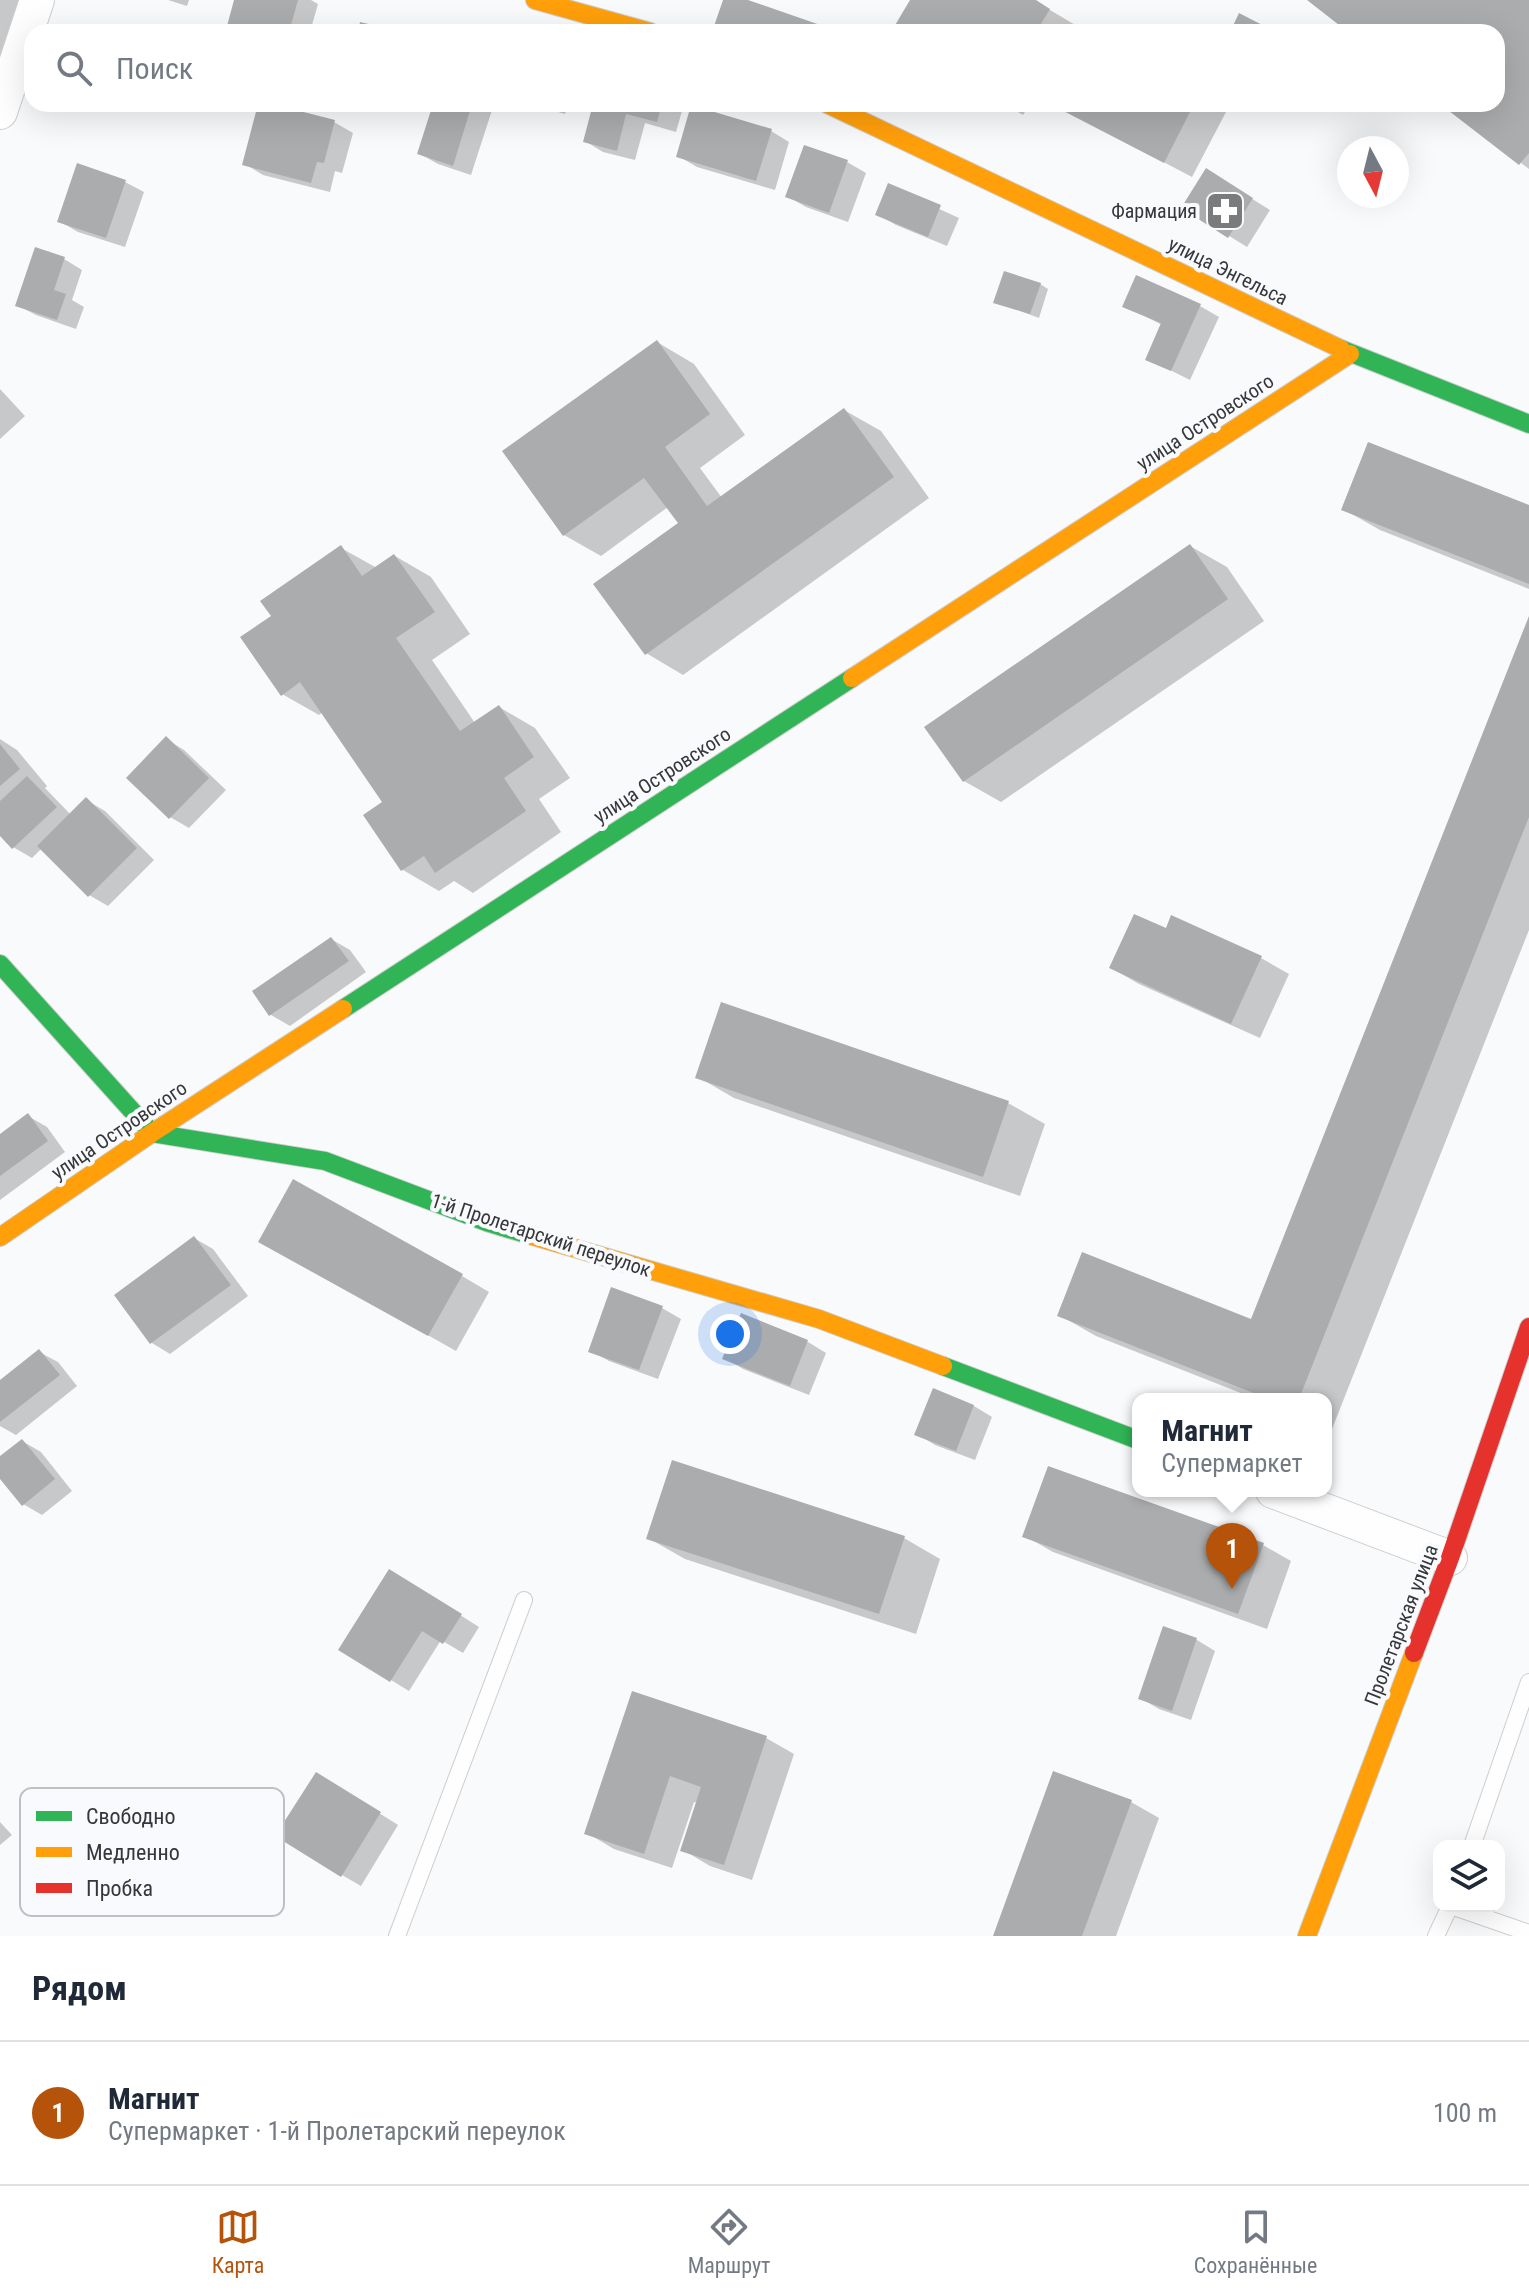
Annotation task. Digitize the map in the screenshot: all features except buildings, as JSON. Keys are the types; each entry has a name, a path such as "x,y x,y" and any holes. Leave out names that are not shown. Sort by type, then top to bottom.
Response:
{"street":[{"path":"29,24 37,0"},
{"path":"535,0 621,24"},
{"path":"0,112 24,39"},
{"name":"улица Энгельса","path":"844,112 1350,354 1529,424"},
{"name":"улица Островского","path":"0,1237 152,1133 1350,354"},
{"path":"0,964 152,1133"},
{"name":"1-й Пролетарский переулок","path":"152,1133 325,1161 489,1223 819,1319 1132,1438"},
{"name":"Пролетарская улица","path":"1307,1936 1450,1558 1529,1327"},
{"path":"1289,1497 1450,1558"}],"lane":[{"path":"397,1936 524,1600"},
{"path":"1474,1840 1529,1686"},
{"path":"1436,1936 1448,1912"},
{"path":"1468,1912 1529,1933"}],"traffic: fast":[{"path":"1341,349 1529,424"},
{"path":"343,1009 852,678"},
{"path":"0,964 152,1133 325,1161 529,1235"},
{"path":"943,1366 1132,1438"}],"traffic: slow":[{"path":"535,0 621,24"},
{"path":"844,112 1341,349"},
{"path":"852,678 1350,354"},
{"path":"0,1237 152,1133 343,1009"},
{"path":"529,1235 819,1319 943,1366"},
{"path":"1307,1936 1414,1653"}],"traffic: jam":[{"path":"1414,1653 1529,1327"}],"place":[{"name":"Фармация","path":"1225,211"},
{"name":"Магнит","path":"1232,1589"}]}
